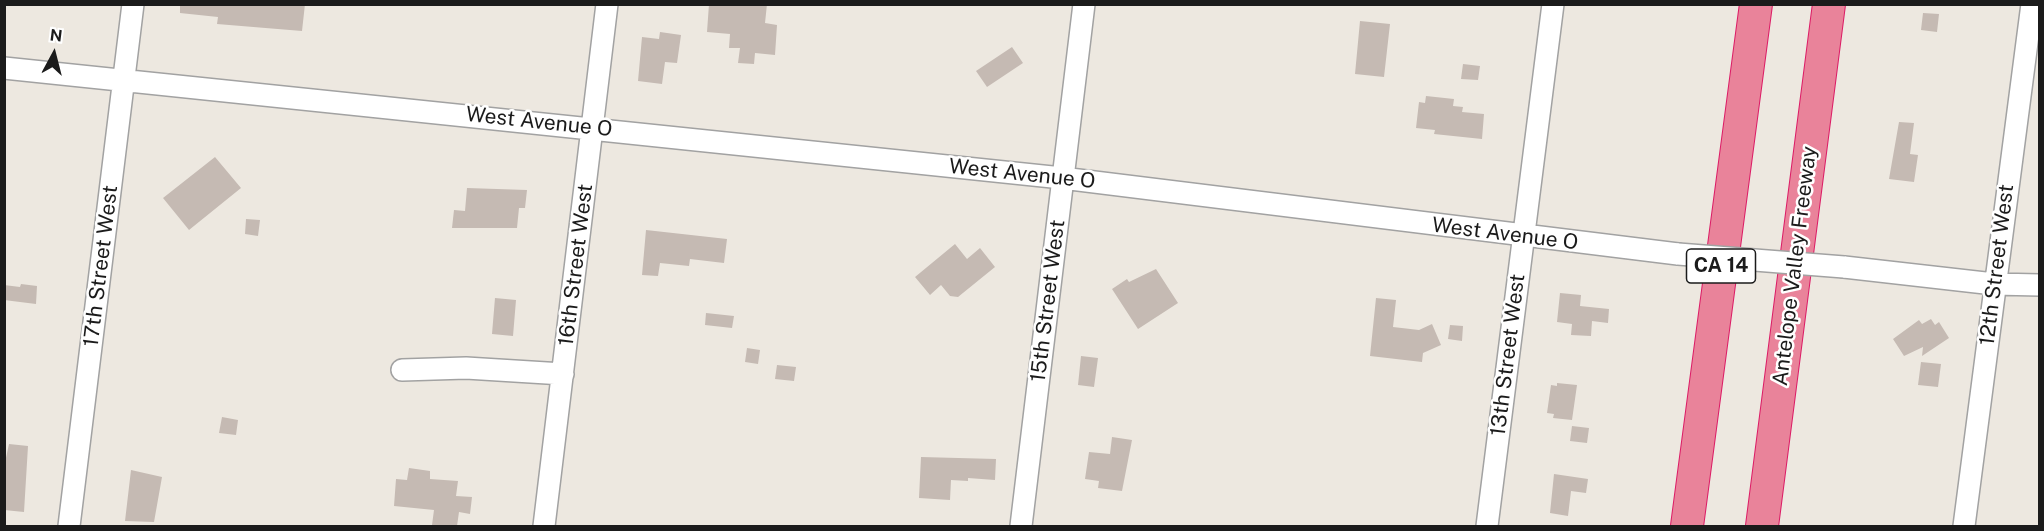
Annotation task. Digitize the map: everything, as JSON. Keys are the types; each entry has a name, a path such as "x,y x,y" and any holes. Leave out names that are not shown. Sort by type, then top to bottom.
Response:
{"highway":[{"name":"CA 14","path":"1687,526 1756,4"},
{"name":"Antelope Valley Freeway","path":"1762,526 1829,4"}],"street":[{"name":"17th Street West","path":"69,526 133,4"},
{"name":"16th Street West","path":"544,526 607,4"},
{"name":"15th Street West","path":"1021,526 1084,4"},
{"name":"13th Street West","path":"1487,526 1553,4"},
{"name":"12th Street West","path":"1964,526 2032,4"},
{"name":"West Avenue O","path":"4,68 1062,178 1678,254 1844,267 1994,284 2040,285"},
{"path":"402,370 466,368 563,374"}],"building":[{"path":"180,4 305,4 302,31 217,24 218,17 180,13"},
{"path":"709,4 767,4 765,23 777,25 775,55 755,53 754,64 738,63 740,48 729,48 730,34 707,32"},
{"path":"1923,13 1939,14 1937,32 1921,30"},
{"path":"1360,21 1390,24 1384,77 1355,74"},
{"path":"660,32 681,35 677,63 665,62 662,84 638,81 642,37 659,39"},
{"path":"1012,47 1023,63 987,87 976,71"},
{"path":"1463,64 1480,66 1478,80 1461,79"},
{"path":"1426,96 1454,99 1453,106 1463,107 1462,112 1484,114 1482,139 1434,134 1435,130 1416,128 1419,102 1425,103"},
{"path":"1899,122 1914,123 1910,154 1918,155 1914,182 1889,179"},
{"path":"215,157 241,188 189,230 163,198"},
{"path":"467,188 527,190 525,208 519,208 517,228 452,228 454,210 465,211"},
{"path":"246,219 260,220 258,236 245,234"},
{"path":"646,230 727,239 724,263 690,259 689,266 660,263 658,276 642,275"},
{"path":"955,244 967,259 980,248 995,267 958,297 950,296 941,285 930,295 915,277"},
{"path":"1156,269 1178,303 1138,329 1112,289 1127,279 1129,282"},
{"path":"21,284 37,286 36,304 4,300 4,285 20,287"},
{"path":"1560,293 1581,295 1580,306 1609,309 1608,323 1592,321 1591,336 1571,335 1572,324 1557,322"},
{"path":"495,298 516,300 513,336 492,334"},
{"path":"1376,298 1396,300 1393,327 1419,330 1432,324 1441,345 1423,353 1422,362 1370,356"},
{"path":"706,313 734,316 732,328 705,325"},
{"path":"1931,319 1935,325 1939,322 1949,338 1922,356 1923,347 1904,356 1893,339 1919,320 1922,324"},
{"path":"1450,325 1463,326 1462,341 1448,339"},
{"path":"747,348 760,350 758,364 745,362"},
{"path":"1081,356 1098,358 1094,387 1078,385"},
{"path":"1921,362 1941,364 1938,387 1918,385"},
{"path":"777,365 796,367 794,381 775,379"},
{"path":"1557,383 1577,385 1572,420 1553,418 1554,414 1547,413 1551,385 1557,386"},
{"path":"222,417 238,420 236,435 219,433"},
{"path":"1572,426 1589,428 1587,443 1570,441"},
{"path":"1112,437 1132,440 1122,491 1098,488 1099,481 1085,479 1089,452 1110,454"},
{"path":"9,444 28,446 24,512 4,510 4,467"},
{"path":"921,457 996,459 995,480 968,478 968,481 951,480 950,500 919,498"},
{"path":"409,468 430,471 430,479 458,481 456,496 472,497 470,514 459,512 457,526 434,526 432,525 434,510 394,506 396,479 407,480"},
{"path":"131,470 162,477 154,522 125,521"},
{"path":"1554,474 1588,479 1586,493 1571,491 1568,516 1550,513"}]}
